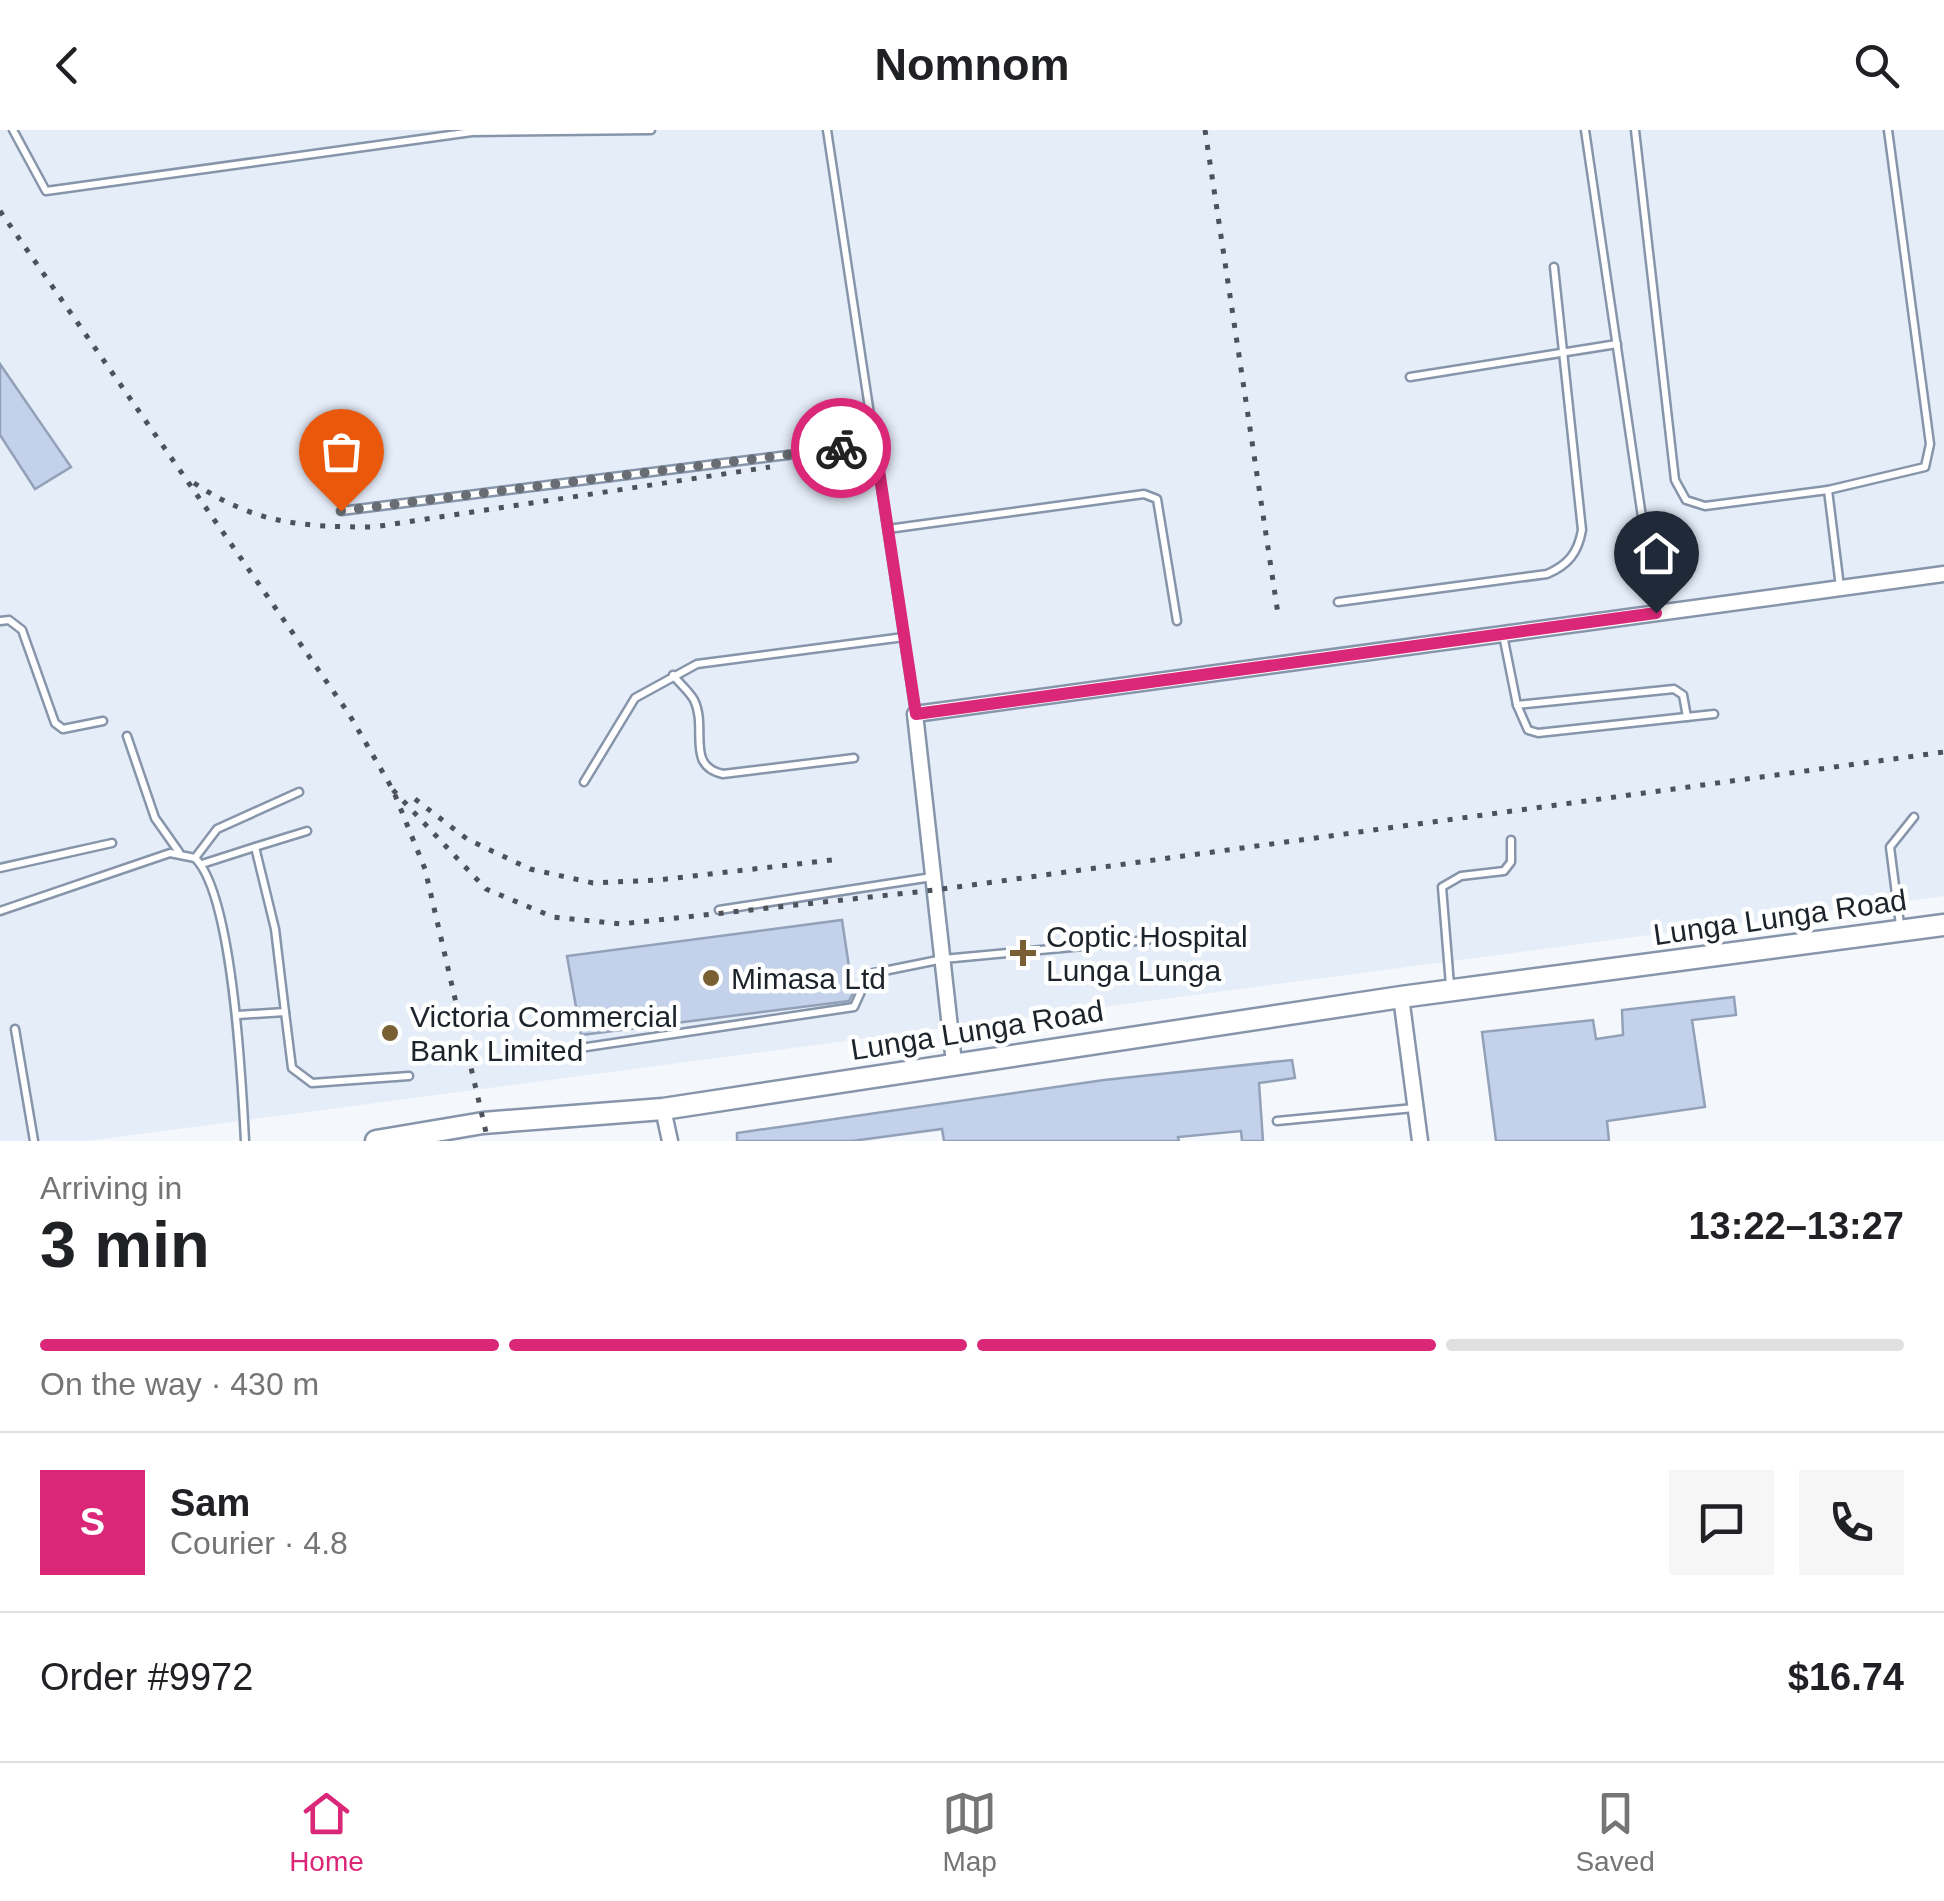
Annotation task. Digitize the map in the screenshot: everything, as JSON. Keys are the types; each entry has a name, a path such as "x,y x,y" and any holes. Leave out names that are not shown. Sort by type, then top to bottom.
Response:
{"main road":[{"name":"Lunga Lunga Road","path":"376,1141 467,1134 663,1109 1400,998 1944,925"}],"street":[{"path":"954,1063 916,714 1944,574"},
{"path":"1400,998 1420,1141"},
{"path":"663,1109 670,1141"}],"lane":[{"path":"13,130 46,191 472,131 651,130"},
{"path":"827,130 916,714"},
{"path":"1585,130 1656,613"},
{"path":"1635,130 1679,491 1692,504 1704,506 1828,490 1925,468 1931,455 1888,130"},
{"path":"1338,602 1546,574 1562,568 1578,549 1582,530 1554,267"},
{"path":"1410,377 1616,344"},
{"path":"341,511 875,444"},
{"path":"1828,490 1840,588"},
{"path":"888,529 1144,494 1157,500 1177,620"},
{"path":"0,621 9,620 22,630 55,723 63,729 103,721"},
{"path":"1502,634 1522,724 1538,733 1714,714"},
{"path":"584,782 634,698 698,664 904,637"},
{"path":"673,676 694,701 701,762 709,771 724,774 854,758"},
{"path":"1517,705 1674,689 1683,694 1688,717"},
{"path":"127,736 155,818 180,854 199,861 306,831"},
{"path":"199,861 216,829 299,792"},
{"path":"1900,931 1890,847 1914,817"},
{"path":"1450,991 1442,886 1461,876 1504,872 1511,862 1511,840"},
{"path":"0,868 112,843"},
{"path":"255,847 275,929 292,1068 312,1083 410,1076"},
{"path":"0,911 180,854"},
{"path":"199,861 210,877 238,1015 245,1141"},
{"path":"719,910 933,876"},
{"path":"506,1059 854,1007 869,974 942,959 1148,940"},
{"path":"238,1015 286,1012"},
{"path":"15,1029 34,1141"},
{"path":"1277,1122 1416,1108"}],"shaded area":[{"path":"0,130 1944,130 1944,896 87,1141 0,1141"}],"building":[{"path":"0,364 71,467 35,489 0,435"},
{"name":"Mimasa Ltd","path":"842,920 853,993 849,1001 581,1035 567,956"},
{"path":"1734,997 1736,1015 1692,1020 1705,1107 1607,1121 1609,1141 1496,1141 1482,1032 1593,1020 1596,1039 1623,1035 1622,1010"},
{"path":"1292,1060 1295,1078 1259,1083 1263,1141 1242,1141 1241,1131 1178,1137 1179,1141 944,1141 942,1129 852,1141 737,1141 737,1133 1104,1080"}],"railway":[{"path":"1205,130 1278,614"},
{"path":"0,211 349,714 393,790 425,869 488,1141"},
{"path":"194,483 259,515 301,524 374,527 770,467"},
{"path":"393,790 486,889 553,917 621,924 935,890 1944,752"},
{"path":"415,799 467,839 530,869 593,883 658,880 832,860"}],"way so far":[{"path":"341,511 841,448"}],"place":[{"name":"Coptic Hospital Lunga Lunga","path":"1023,953"},
{"name":"Mimasa Ltd","path":"711,978"},
{"name":"Victoria Commercial Bank Limited","path":"390,1033"}],"route":[{"path":"841,448 875,444 916,714 1656,613"}]}
